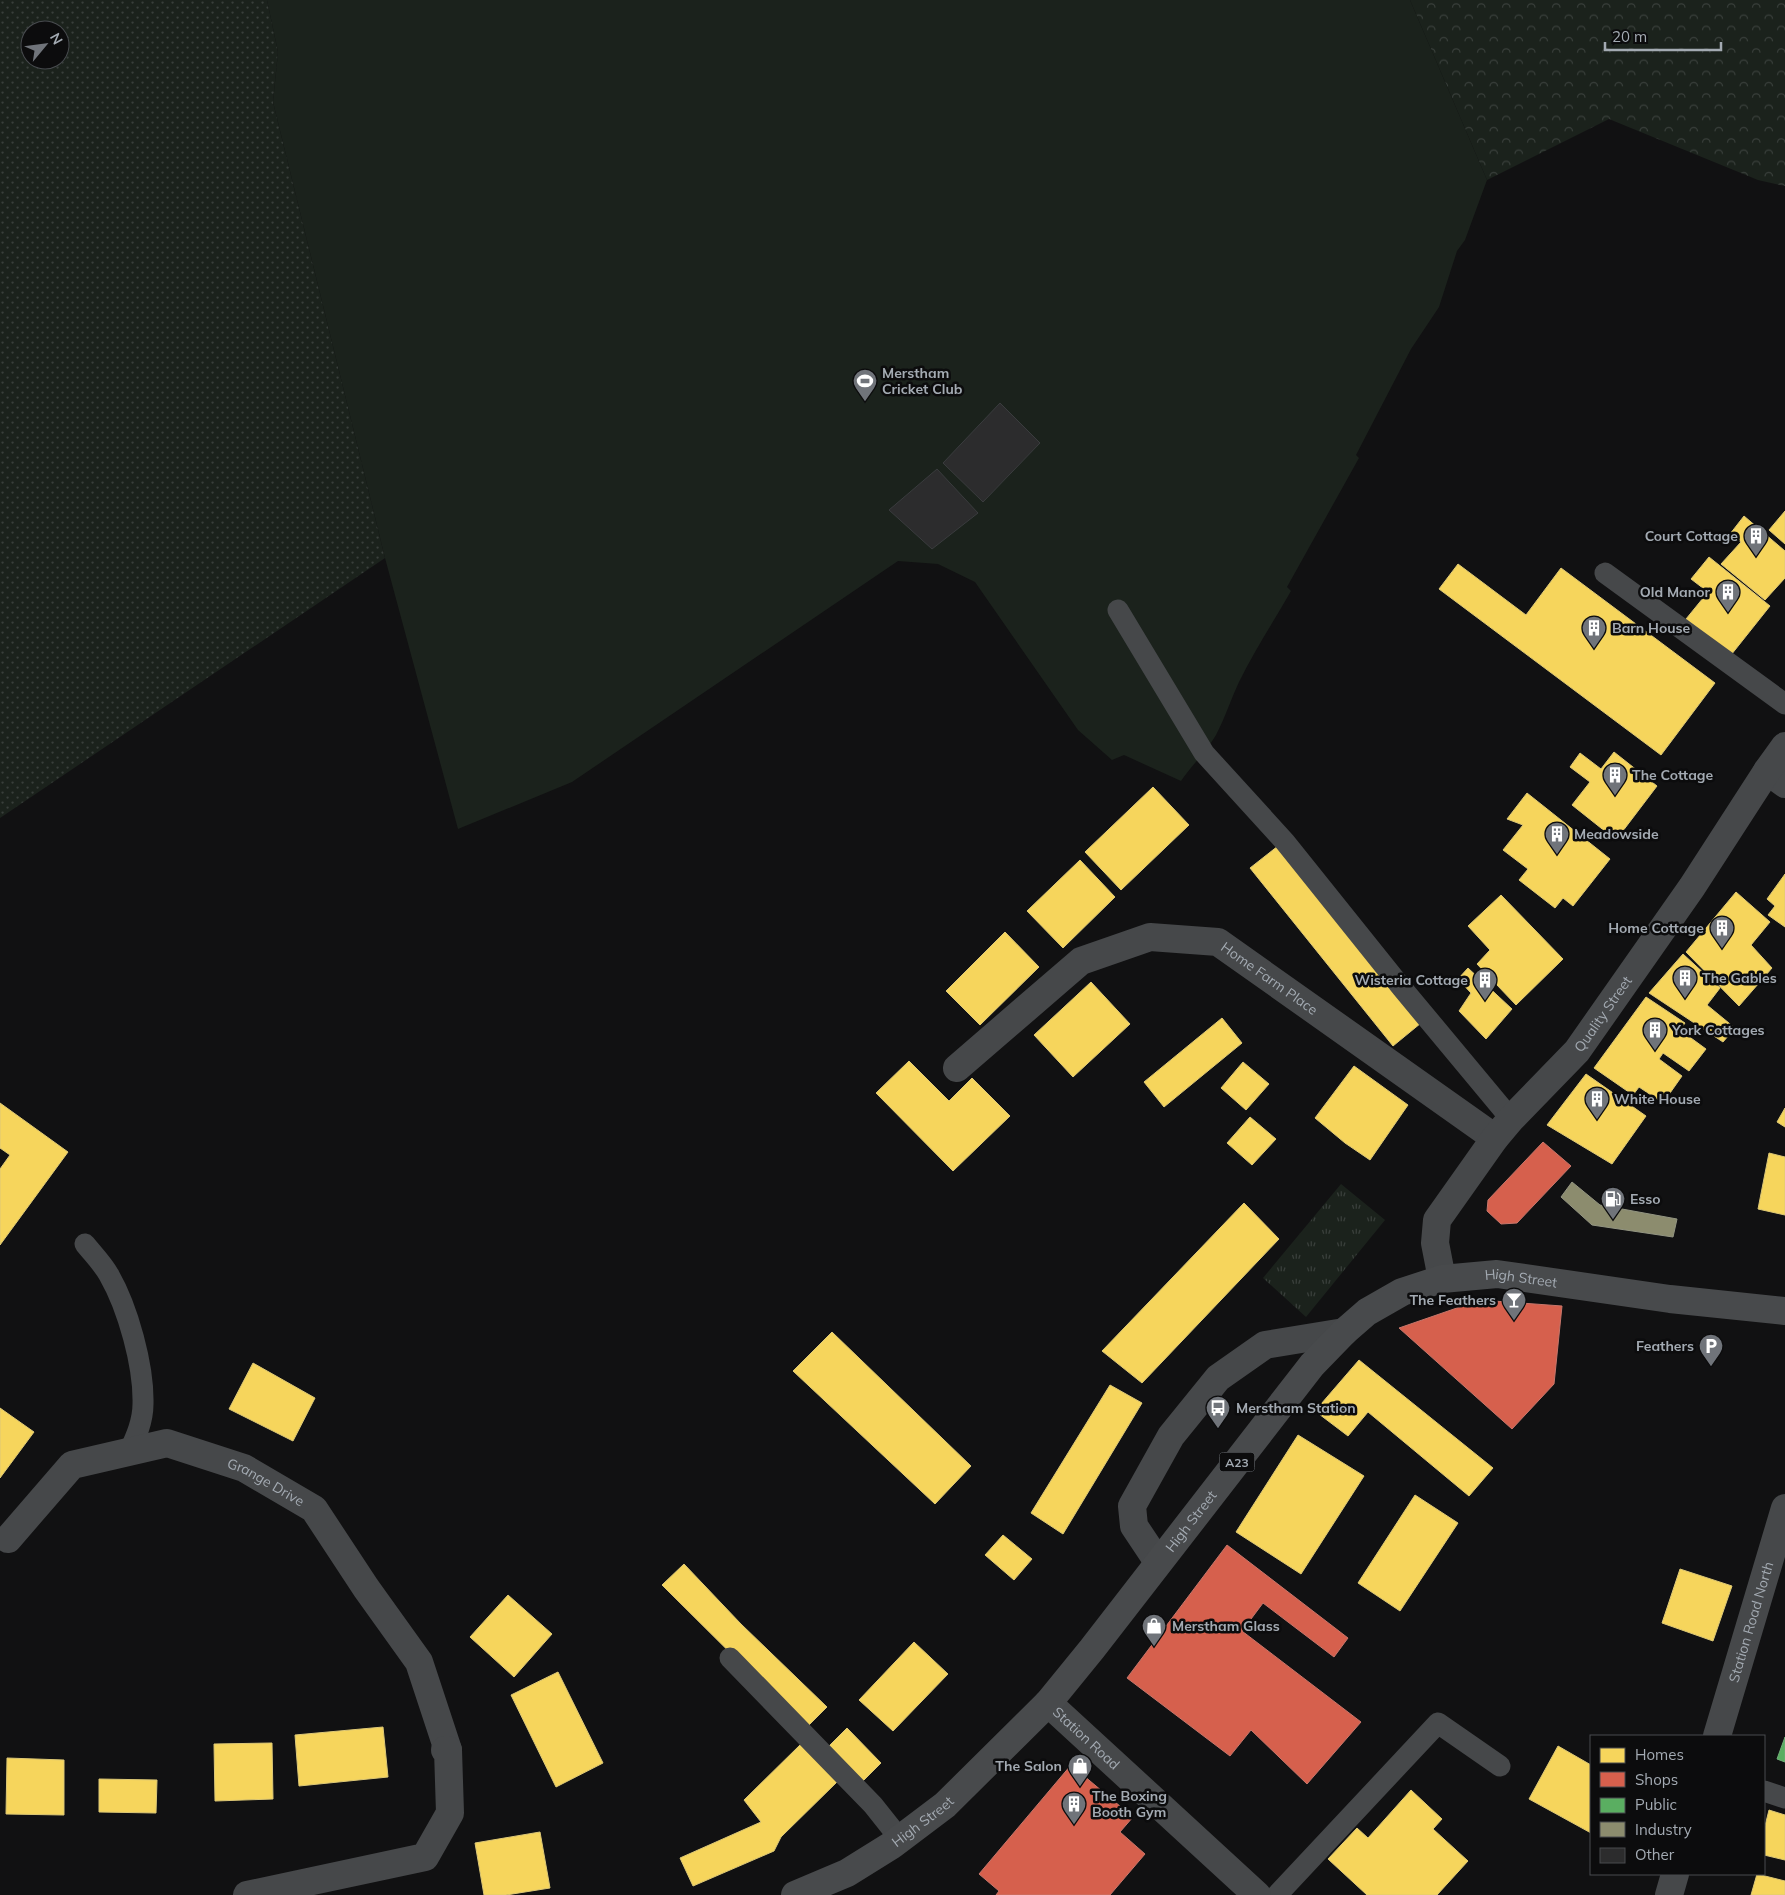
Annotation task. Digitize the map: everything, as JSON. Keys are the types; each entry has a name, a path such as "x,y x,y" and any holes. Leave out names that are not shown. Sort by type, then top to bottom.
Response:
{"main road":[{"name":"High Street","path":"795,1895 847,1873 900,1839 945,1805 1048,1704 1312,1365 1344,1332 1367,1312 1402,1292 1442,1279 1497,1274 1670,1299 1785,1311"}],"street":[{"name":"Quality Street","path":"1442,1279 1435,1242 1437,1220 1503,1128 1577,1051 1692,887 1776,778 1785,746"},
{"name":"Home Farm Place","path":"957,1068 1081,961 1150,937 1218,942 1503,1128"},
{"path":"1158,1562 1134,1526 1132,1506 1171,1436 1218,1378 1265,1345 1344,1332"},
{"name":"Grange Drive","path":"4,1541 72,1465 167,1444 244,1468 314,1509 366,1588 419,1662 446,1750 450,1813 425,1857 247,1895"},
{"name":"Station Road North","path":"1717,1735 1785,1508"},
{"name":"Station Road","path":"1048,1704 1257,1895"},
{"path":"1669,1895 1675,1875"}],"lane":[{"path":"1605,573 1785,704"},
{"path":"1118,610 1204,753 1285,842 1402,988 1503,1128"},
{"path":"85,1244 108,1274 125,1310 140,1367 143,1405 137,1434 129,1452"},
{"path":"730,1658 873,1805 900,1839"},
{"path":"1276,1895 1438,1722 1500,1766"},
{"path":"1765,1791 1785,1798"}],"green space":[{"path":"0,0 267,0 278,52 273,102 385,558 0,818"},
{"name":"Merstham Cricket Club","path":"267,0 1410,0 1487,180 1465,240 1457,251 1439,307 1411,349 1356,455 1359,458 1287,587 1291,591 1245,670 1216,735 1181,781 1124,755 1112,760 1078,730 975,582 938,564 898,561 572,782 458,829 385,558 273,102 278,52"},
{"path":"1410,0 1785,0 1785,186 1758,180 1609,119 1487,180"},
{"path":"1341,1184 1385,1220 1306,1317 1263,1278"}],"building: Homes":[{"path":"1785,511 1785,544 1769,530"},
{"name":"Court Cottage","path":"1744,516 1785,551 1785,578 1765,600 1721,564 1741,542 1730,534"},
{"name":"Old Manor","path":"1709,557 1770,606 1731,655 1686,619 1708,592 1691,579"},
{"name":"Barn House","path":"1458,564 1526,615 1561,568 1715,683 1661,755 1439,589"},
{"name":"The Cottage","path":"1614,752 1657,786 1616,840 1572,805 1590,782 1570,767 1580,753 1601,769"},
{"path":"1153,787 1189,825 1121,890 1085,852"},
{"name":"Meadowside","path":"1527,793 1610,859 1573,906 1563,898 1555,908 1519,880 1528,869 1503,850 1523,825 1507,819"},
{"path":"1278,846 1421,1023 1393,1046 1250,868"},
{"path":"1080,860 1115,897 1063,948 1027,911"},
{"path":"1785,874 1785,927 1768,915 1775,906 1767,899"},
{"name":"Home Cottage","path":"1736,892 1770,922 1751,945 1772,968 1739,1006 1686,952"},
{"path":"1501,895 1563,959 1516,1005 1477,964 1490,950 1468,926"},
{"path":"1005,932 1039,967 980,1025 946,991"},
{"name":"The Gables","path":"1683,954 1720,988 1707,1005 1735,1028 1723,1042 1649,993"},
{"name":"Wisteria Cottage","path":"1468,968 1512,1009 1486,1039 1459,1011 1471,993 1458,979"},
{"path":"1091,982 1130,1024 1073,1077 1034,1035"},
{"name":"York Cottages","path":"1646,997 1685,1023 1680,1030 1706,1049 1689,1071 1663,1053 1659,1059 1682,1076 1663,1103 1639,1087 1633,1095 1594,1068"},
{"path":"1222,1018 1242,1043 1164,1107 1144,1082"},
{"path":"909,1061 949,1101 972,1078 1010,1116 953,1171 876,1093"},
{"path":"1243,1062 1269,1084 1246,1110 1221,1088"},
{"path":"1354,1066 1408,1105 1370,1160 1345,1143 1315,1118"},
{"name":"White House","path":"1586,1074 1646,1116 1612,1164 1547,1125"},
{"path":"0,1103 68,1152 0,1245 0,1169 10,1155 0,1148"},
{"path":"1785,1108 1785,1127 1777,1122"},
{"path":"1250,1117 1276,1139 1252,1165 1227,1143"},
{"path":"1769,1153 1785,1157 1785,1215 1758,1209"},
{"path":"1244,1203 1279,1239 1142,1383 1102,1351"},
{"path":"832,1332 971,1466 935,1504 793,1371"},
{"path":"1359,1360 1493,1468 1469,1496 1368,1412 1348,1436 1315,1411"},
{"path":"253,1363 315,1398 293,1441 229,1409"},
{"path":"1110,1385 1142,1403 1063,1534 1031,1513"},
{"path":"0,1408 34,1432 0,1478"},
{"path":"1298,1435 1364,1476 1301,1574 1236,1532"},
{"path":"1415,1495 1458,1523 1400,1611 1358,1583"},
{"path":"1003,1535 1032,1559 1014,1580 985,1555"},
{"path":"684,1564 741,1624 827,1707 806,1728 662,1585"},
{"path":"1680,1569 1732,1586 1713,1641 1662,1623"},
{"path":"508,1595 552,1634 514,1677 470,1637"},
{"path":"914,1642 948,1674 893,1731 859,1700"},
{"path":"558,1672 603,1763 556,1787 511,1695"},
{"path":"383,1727 388,1777 299,1786 295,1735"},
{"path":"847,1728 881,1763 862,1782 828,1747"},
{"path":"272,1743 273,1799 215,1801 214,1744"},
{"path":"802,1743 838,1781 781,1837 774,1851 693,1886 680,1858 761,1822 744,1800"},
{"path":"1558,1746 1590,1764 1590,1832 1529,1799"},
{"path":"7,1758 64,1760 64,1815 6,1814"},
{"path":"99,1779 157,1780 156,1813 99,1812"},
{"path":"1411,1790 1442,1819 1433,1829 1468,1861 1437,1895 1367,1895 1328,1859 1357,1828 1368,1838"},
{"path":"1769,1810 1785,1815 1785,1860 1765,1855 1765,1826"},
{"path":"540,1832 550,1888 506,1895 484,1895 475,1843"},
{"path":"1757,1875 1785,1881 1785,1895 1751,1895"}],"building: Shops":[{"path":"1543,1142 1571,1166 1517,1223 1501,1224 1487,1211 1488,1200"},
{"path":"1480,1300 1562,1306 1554,1384 1512,1429 1399,1328"},
{"path":"1227,1545 1348,1638 1334,1657 1263,1603 1242,1631 1361,1722 1307,1784 1251,1730 1230,1756 1127,1678"},
{"name":"The Boxing Booth Gym","path":"1071,1765 1133,1817 1120,1832 1145,1854 1110,1895 996,1895 999,1891 979,1874"}],"building: Public":[{"path":"1785,1737 1785,1762 1777,1759"}],"building: Industry":[{"path":"1572,1182 1600,1205 1677,1219 1673,1237 1592,1225 1561,1197"}],"building: Other":[{"path":"1000,403 1040,443 983,502 943,463"},
{"path":"937,469 978,513 932,549 889,510"}],"place":[{"name":"Merstham Cricket Club","path":"865,402"},
{"name":"Court Cottage","path":"1756,557"},
{"name":"Old Manor","path":"1728,613"},
{"name":"Barn House","path":"1594,649"},
{"name":"The Cottage","path":"1615,796"},
{"name":"Meadowside","path":"1557,855"},
{"name":"Home Cottage","path":"1722,949"},
{"name":"The Gables","path":"1685,999"},
{"name":"Wisteria Cottage","path":"1485,1001"},
{"name":"York Cottages","path":"1655,1051"},
{"name":"White House","path":"1597,1120"},
{"name":"Esso","path":"1613,1220"},
{"name":"The Feathers","path":"1514,1321"},
{"name":"Feathers","path":"1711,1367"},
{"name":"Merstham Station","path":"1218,1429"},
{"name":"Merstham Glass","path":"1154,1647"},
{"name":"The Salon","path":"1080,1787"},
{"name":"The Boxing Booth Gym","path":"1074,1825"}]}
